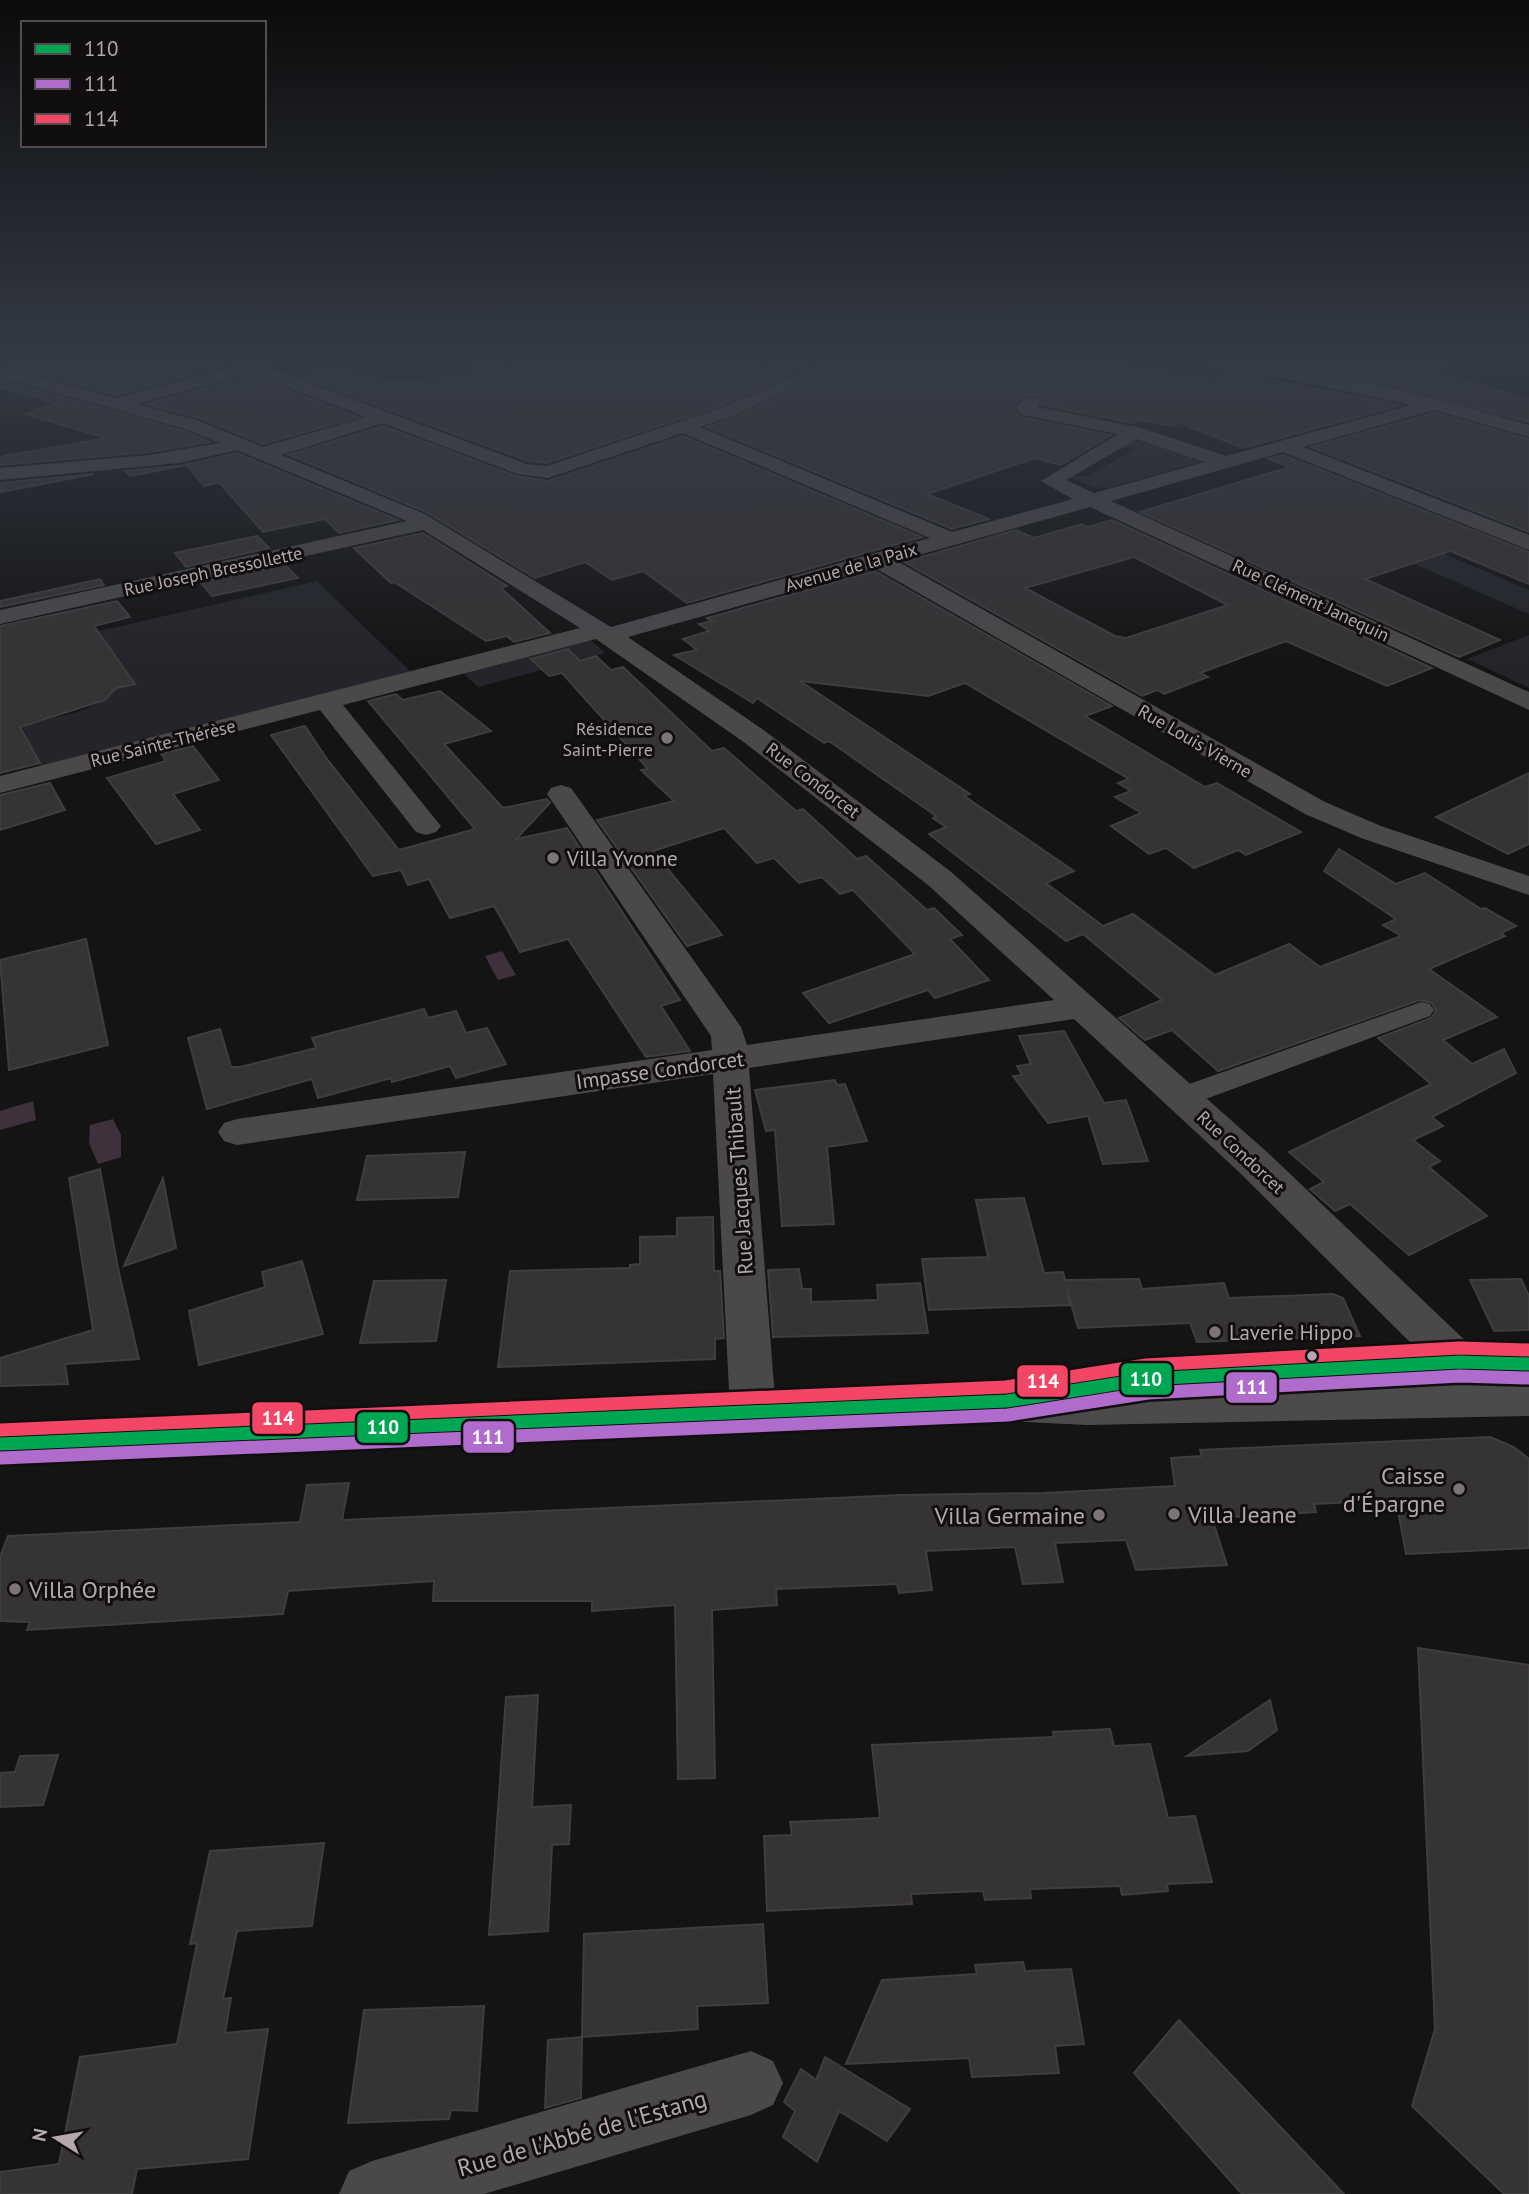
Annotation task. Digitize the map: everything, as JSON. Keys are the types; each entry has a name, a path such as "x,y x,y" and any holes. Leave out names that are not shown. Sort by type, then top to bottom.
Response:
{"main road":[{"path":"1007,1401 1147,1379 1460,1362 1529,1364"},
{"path":"0,1444 1007,1401 1087,1405 1511,1396"}],"street":[{"path":"0,474 48,466 136,463 166,457"},
{"name":"Rue Condorcet","path":"270,457 426,523 605,632 755,737 871,824 939,878 1084,1007 1460,1362 1511,1396"},
{"path":"491,457 524,470 539,472 564,469 597,457"},
{"path":"757,457 950,539"},
{"path":"1091,457 1051,481 1093,499"},
{"path":"1210,457 1224,462"},
{"name":"Avenue de la Paix","path":"605,632 878,560 1243,457"},
{"path":"1313,457 1529,543"},
{"name":"Rue Clément Janequin","path":"1093,499 1529,702"},
{"name":"Rue Joseph Bressollette","path":"0,617 426,523"},
{"name":"Rue Louis Vierne","path":"878,560 1315,808 1371,832 1529,886"},
{"name":"Rue Sainte-Thérèse","path":"0,785 605,632"},
{"path":"326,701 426,826"},
{"name":"Rue Jacques Thibault","path":"561,794 729,1035 753,1410"},
{"name":"Impasse Condorcet","path":"236,1132 1084,1007"},
{"path":"1182,1097 1421,1010"},
{"name":"Rue de l'Abbé de l'Estang","path":"372,2194 751,2083"}],"shaded area":[{"path":"1121,457 1194,457 1204,461 1108,488 1093,487 1069,476 1088,476"},
{"path":"1433,549 1529,590 1529,614 1403,559"},
{"path":"317,581 412,673 41,766 21,726 78,712 105,700 116,688 135,683 130,676 74,677 0,694 0,655 5,665 106,642 99,631"},
{"path":"1529,635 1529,688 1467,659 1524,637"},
{"path":"586,637 606,653 478,687 461,671"},
{"path":"502,951 516,975 498,980 485,956"},
{"path":"33,1101 36,1120 0,1130 0,1111"},
{"path":"113,1119 121,1135 121,1157 98,1164 89,1143 90,1125"}],"building":[{"path":"0,457 87,457 0,465"},
{"path":"218,457 248,457 398,520 339,533 325,519 263,532 219,482 204,486 187,465 130,476 125,471 180,466"},
{"path":"295,457 466,457 516,476 548,481 619,457 734,457 922,537 687,603 643,571 612,580 585,562 535,578 426,512"},
{"path":"518,457 564,457 547,463"},
{"path":"780,457 1074,457 1061,465 1035,458 927,494 989,519 952,529"},
{"path":"1289,457 1529,552 1529,584 1450,551 1365,579 1500,640 1459,657 1140,512 1290,467 1269,459"},
{"path":"1338,457 1529,457 1529,532"},
{"path":"94,474 22,488 0,492 0,483"},
{"path":"1112,520 1432,668 1387,686 1286,641 1200,673 1208,677 1164,694 1157,690 1142,696 904,562 1016,530 1034,538 1082,524 1087,527","holes":["1134,557 1228,605 1126,638 1115,636 1025,588"]},
{"path":"423,533 507,586 501,588 550,633 514,642 507,636 486,641 394,582 391,583 354,548"},
{"path":"257,536 269,548 186,567 175,553"},
{"path":"284,564 298,578 212,596 200,582"},
{"path":"875,571 1112,706 1085,716 1205,787 1217,783 1301,832 1246,855 1238,850 1194,868 1166,848 1149,854 1111,826 1141,813 1115,797 1131,791 1118,783 1129,779 965,683 928,696 800,681 970,794 964,796 1074,871 1046,883 1103,926 1133,914 1215,975 1289,944 1320,967 1401,936 1383,925 1396,919 1324,871 1339,849 1396,884 1425,873 1481,909 1485,908 1516,926 1501,933 1505,936 1429,969 1497,1017 1443,1040 1472,1064 1504,1049 1516,1073 1432,1117 1443,1126 1413,1140 1440,1161 1429,1167 1487,1216 1409,1255 1350,1204 1335,1211 1310,1189 1324,1182 1289,1152 1431,1084 1378,1038 1431,1018 1436,1011 1432,1003 1420,1000 1218,1071 1172,1030 1145,1040 1119,1018 1162,1000 1083,934 1066,941 929,834 946,827 933,818 936,816 829,741 824,743 757,698 753,703 674,655 697,650 683,639 709,631 699,624 712,621 707,618"},
{"path":"100,579 104,585 0,607 0,601"},
{"path":"117,601 130,617 94,626 135,684 116,688 105,700 20,727 40,763 0,773 0,626"},
{"path":"568,649 580,661 596,656 611,670 623,667 712,751 724,748 796,811 803,809 857,859 866,856 927,910 934,908 962,935 950,939 989,980 935,998 928,990 829,1023 803,993 915,954 853,890 840,894 822,877 799,883 774,858 757,863 724,828 653,851 722,935 687,946 597,820 674,801 641,770 648,769 562,673 549,676 531,659"},
{"path":"440,691 491,731 444,744 503,808 547,799 550,803 516,839 567,828 680,1000 661,1006 690,1051 646,1057 568,939 520,952 494,906 450,918 429,879 408,885 401,870 373,876 271,735 305,726 327,759 399,850 475,829 368,701 396,694 403,700"},
{"path":"193,746 219,780 173,794 200,830 156,844 107,778 166,761 161,754"},
{"path":"1529,773 1529,844 1508,854 1436,817"},
{"path":"50,783 65,810 0,830 0,795"},
{"path":"86,939 108,1045 9,1070 0,960"},
{"path":"424,1009 428,1018 456,1011 466,1033 487,1028 506,1064 456,1078 450,1066 392,1082 391,1078 318,1098 312,1079 207,1109 188,1038 220,1029 231,1067 240,1067 316,1048 312,1038"},
{"path":"1064,1031 1104,1103 1126,1100 1148,1161 1103,1164 1088,1116 1048,1123 1013,1076 1022,1075 1017,1066 1031,1064 1019,1036"},
{"path":"835,1080 837,1085 845,1084 867,1141 827,1147 834,1224 782,1226 775,1130 766,1131 755,1090"},
{"path":"465,1152 458,1197 357,1200 367,1156"},
{"path":"100,1169 118,1268 139,1359 65,1364 68,1384 0,1386 0,1358 93,1330 69,1178"},
{"path":"163,1178 176,1248 124,1266"},
{"path":"1024,1198 1044,1273 1063,1272 1065,1280 1139,1279 1142,1289 1224,1283 1229,1298 1333,1294 1343,1298 1360,1336 1197,1342 1190,1323 1078,1328 1067,1289 1070,1305 929,1310 922,1259 988,1257 976,1200"},
{"path":"713,1217 714,1271 720,1271 724,1338 715,1339 715,1359 498,1367 510,1271 630,1268 630,1265 640,1264 640,1237 677,1236 677,1218"},
{"path":"302,1261 323,1334 199,1365 189,1311 265,1287 262,1272"},
{"path":"799,1269 802,1289 811,1289 811,1302 878,1300 877,1285 920,1283 928,1333 773,1337 768,1270"},
{"path":"1521,1279 1529,1296 1529,1330 1494,1331 1470,1280"},
{"path":"446,1280 436,1341 360,1343 374,1281"},
{"path":"1490,1437 1514,1447 1529,1459 1529,1548 1406,1554 1396,1500 1314,1504 1316,1512 1212,1518 1227,1565 1136,1570 1126,1540 1055,1543 1063,1582 1023,1584 1015,1547 926,1551 932,1590 899,1593 897,1584 776,1589 777,1605 712,1610 715,1778 678,1779 675,1605 592,1611 592,1601 433,1601 434,1581 288,1591 283,1614 27,1630 30,1622 0,1621 0,1557 8,1536 300,1522 307,1485 349,1483 342,1520 900,1495 1044,1493 1175,1486 1171,1458 1202,1456 1200,1450"},
{"path":"1418,1648 1529,1665 1529,2194 1504,2194 1412,2106 1435,2029"},
{"path":"538,1695 532,1807 571,1805 569,1844 552,1845 548,1931 489,1935 506,1697"},
{"path":"1270,1700 1277,1730 1248,1751 1187,1756"},
{"path":"1110,1729 1114,1746 1150,1744 1168,1818 1195,1816 1212,1882 1167,1884 1168,1891 1122,1895 1120,1886 1030,1889 1031,1898 985,1900 983,1891 911,1894 912,1904 767,1911 764,1836 792,1835 790,1822 880,1818 872,1745 1054,1737 1053,1732"},
{"path":"58,1755 43,1805 0,1807 0,1773 15,1772 20,1756"},
{"path":"324,1843 312,1926 237,1931 223,1999 231,1998 225,2033 268,2029 248,2159 137,2169 132,2194 0,2194 0,2172 59,2164 80,2057 177,2044 197,1943 190,1944 210,1851"},
{"path":"763,1924 768,2003 697,2006 698,2029 582,2037 584,1934"},
{"path":"1023,1962 1025,1971 1071,1969 1084,2044 1055,2046 1059,2073 972,2077 969,2058 846,2064 882,1980 977,1974 975,1965"},
{"path":"484,2006 477,2111 451,2110 449,2119 348,2123 364,2010"},
{"path":"1179,2020 1344,2194 1242,2194 1134,2073"},
{"path":"582,2037 581,2098 545,2108 548,2040"},
{"path":"825,2057 910,2109 887,2141 839,2111 817,2162 783,2137 795,2111 784,2102 801,2069 816,2080"}],"transit line":[{"name":"114","path":"0,1430 1006,1387 1146,1365 1459,1348 1529,1350"},
{"name":"110","path":"0,1444 1007,1401 1147,1379 1460,1362 1529,1364"},
{"name":"111","path":"1,1458 1008,1415 1148,1393 1460,1376 1529,1378"}],"place":[{"name":"Résidence Saint-Pierre","path":"667,738"},
{"name":"Villa Yvonne","path":"553,858"},
{"name":"Laverie Hippo","path":"1215,1332"},
{"name":"Caisse d'Épargne","path":"1459,1489"},
{"name":"Villa Jeane","path":"1174,1514"},
{"name":"Villa Germaine","path":"1099,1515"},
{"name":"Villa Orphée","path":"15,1589"}]}
